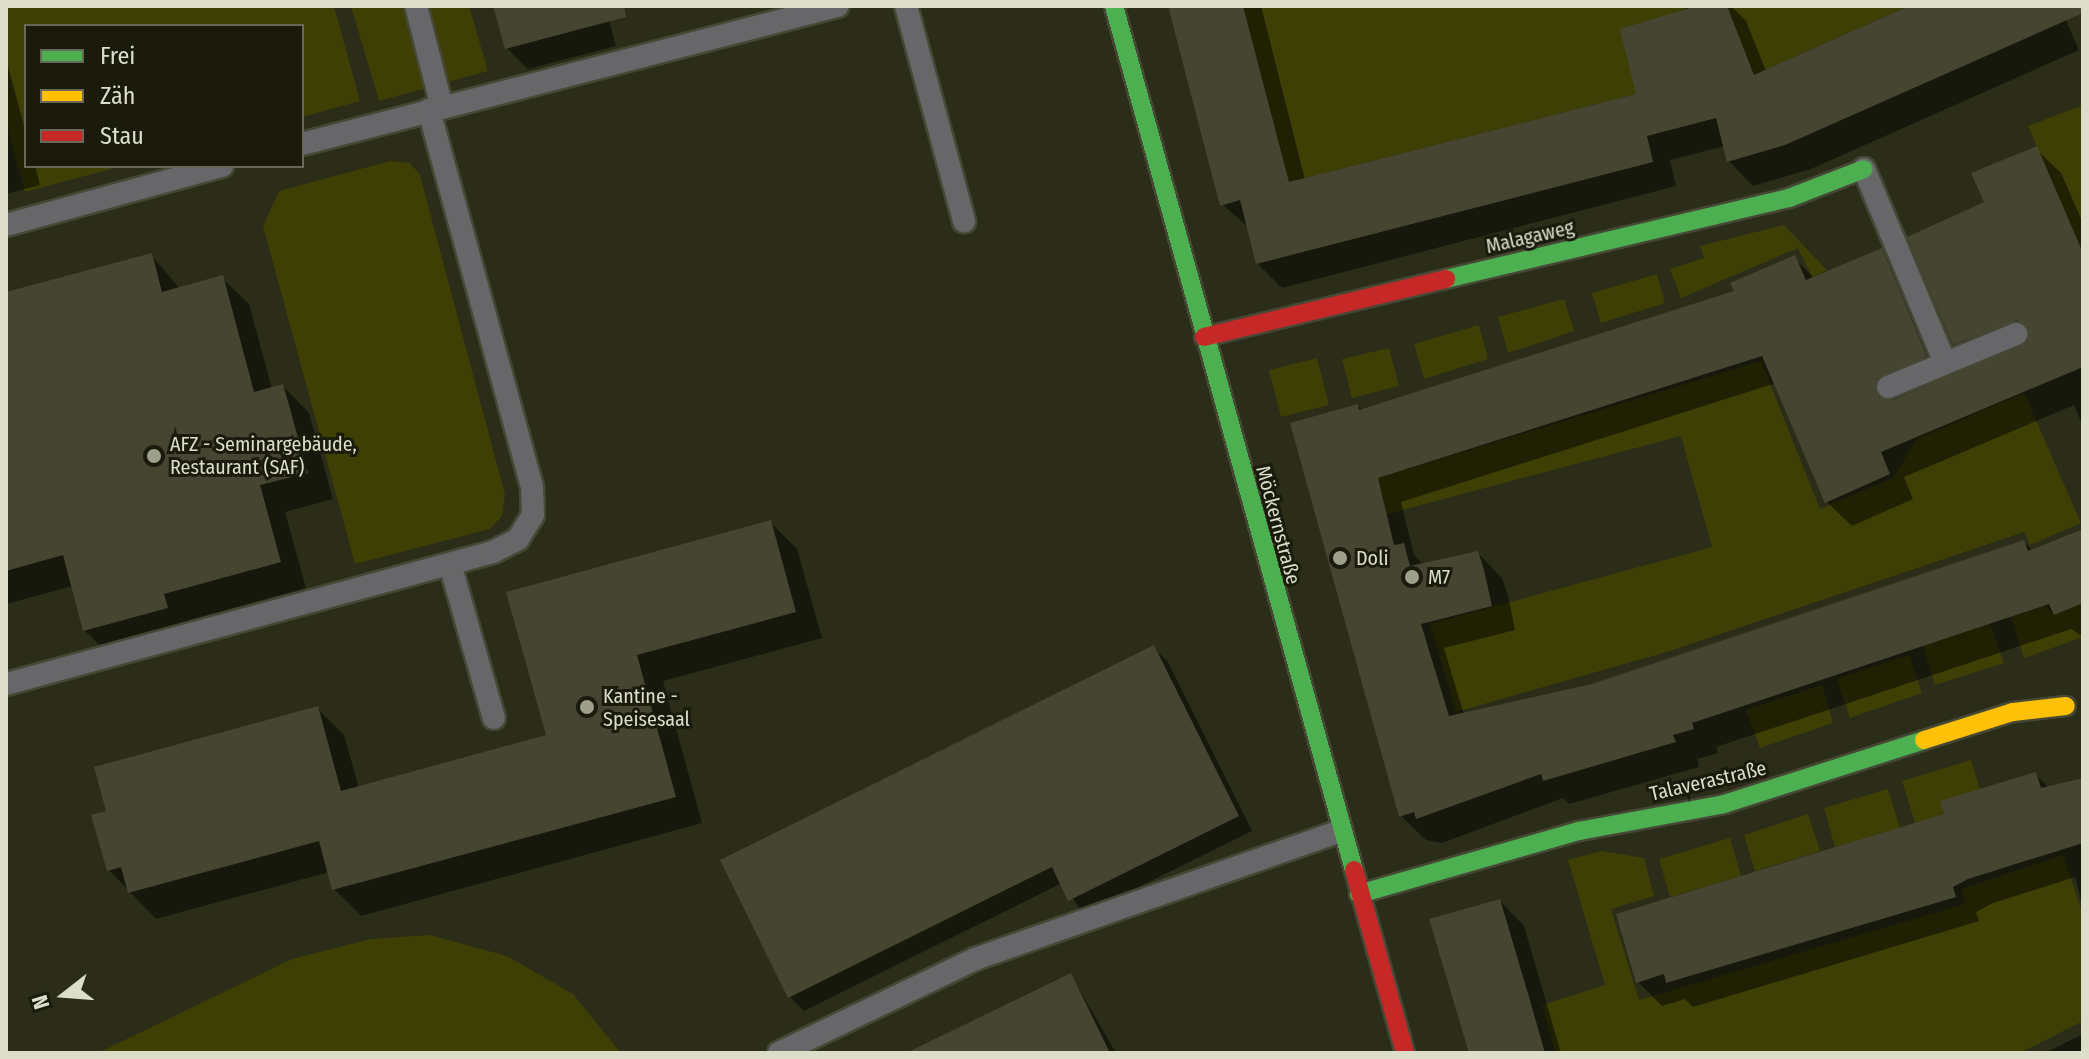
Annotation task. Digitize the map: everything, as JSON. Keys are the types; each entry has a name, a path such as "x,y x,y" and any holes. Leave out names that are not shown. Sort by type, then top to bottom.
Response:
{"street":[{"name":"Möckernstraße","path":"1114,6 1405,1053"},
{"name":"Malagaweg","path":"1204,337 1789,198 1864,169"},
{"name":"Talaverastraße","path":"1359,894 1579,831 1724,804 2013,712 2066,706"}],"lane":[{"path":"6,684 450,564 518,539 533,515 532,487 435,108 416,6"},
{"path":"304,143 837,6"},
{"path":"906,6 964,221"},
{"path":"6,225 215,168"},
{"path":"1864,169 1945,363"},
{"path":"1888,387 2016,334"},
{"path":"450,564 494,718"},
{"path":"2066,706 2083,729"},
{"path":"779,1053 975,959 1341,831"}],"shaded area":[{"path":"6,6 334,6 360,101 304,116 304,24 24,24 24,168 115,168 25,192 6,122"},
{"path":"351,6 469,6 488,71 379,101"},
{"path":"1243,6 1696,6 1636,94 1289,182"},
{"path":"1727,6 1901,6 1902,9 1754,75"},
{"path":"2083,105 2083,254 2028,126"},
{"path":"390,161 410,163 420,175 505,495 502,516 490,529 355,564 263,226 279,191"},
{"path":"1784,225 1827,270 1812,277 1798,248 1681,298 1670,269 1704,258 1700,246"},
{"path":"1657,274 1665,303 1601,323 1592,293"},
{"path":"1564,299 1574,331 1508,353 1498,317"},
{"path":"1479,325 1488,359 1424,379 1414,344"},
{"path":"1389,348 1399,386 1352,398 1342,359"},
{"path":"1317,358 1329,405 1281,417 1269,370"},
{"path":"1761,361 1820,509 1893,478 1917,439 2024,393 2081,523 2030,545 2024,532 1670,651 1456,712 1430,624 1712,547 1681,436 1387,514 1378,478"},
{"path":"2083,603 2083,637 2024,658 2011,617 2045,606 2054,615"},
{"path":"1990,624 2004,663 1935,685 1923,646"},
{"path":"1909,655 1922,693 1850,718 1837,679"},
{"path":"1822,685 1833,723 1760,748 1746,710"},
{"path":"1971,760 1980,789 1941,801 1944,814 1915,823 1902,781"},
{"path":"1888,789 1900,828 1835,847 1824,808"},
{"path":"1808,814 1820,851 1755,871 1744,835"},
{"path":"1730,838 1741,876 1670,897 1659,859"},
{"path":"1601,851 1644,858 1654,896 1611,909 1639,1000 1965,904 1962,889 2063,855 2083,915 2083,1021 2020,1053 1555,1053 1542,1005 1605,985 1568,860"},
{"path":"430,935 507,956 573,994 621,1053 98,1053 292,959 371,939"}],"building":[{"path":"493,6 624,6 626,17 505,49"},
{"path":"1168,6 1243,6 1289,182 1636,94 1620,29 1696,6 1727,6 1754,75 1909,6 2083,6 2083,13 1785,145 1727,162 1716,118 1647,136 1653,162 1256,264 1240,200 1220,206"},
{"path":"2037,146 2083,253 2083,367 1881,452 1890,474 1825,503 1762,356 1378,478 1394,545 1404,543 1410,566 1478,551 1484,570 1492,606 1421,624 1449,716 1592,684 2024,540 2028,551 2083,529 2083,603 2054,615 2049,604 1692,723 1694,729 1673,735 1676,742 1543,781 1541,774 1416,819 1414,812 1399,817 1290,423 1358,404 1359,410 1734,291 1730,283 1795,255 1806,280 1882,248 1927,356 1876,379 1879,398 1893,400 2028,342 2029,328 2017,320 1953,345 1907,237 1984,202 1971,173"},
{"name":"AFZ - Seminargebäude, Restaurant (SAF)","path":"152,253 162,292 223,275 254,392 283,384 308,473 260,485 281,562 164,594 168,608 83,631 63,555 6,571 6,292"},
{"name":"Kantine - Speisesaal","path":"771,520 796,612 637,655 676,797 332,890 319,841 128,893 121,867 107,871 91,815 106,811 94,767 318,706 341,791 546,735 506,592"},
{"path":"1154,645 1239,816 1068,901 1052,867 788,998 720,860"},
{"path":"2036,772 2041,788 2083,778 2083,843 1968,879 1953,887 1956,897 1666,983 1664,974 1636,983 1616,914 1944,814 1940,801"},
{"path":"1500,899 1545,1053 1469,1053 1429,919"},
{"path":"1071,973 1110,1053 906,1053"}],"traffic: fast":[{"path":"1114,6 1354,870"},
{"path":"1446,279 1789,198 1864,169"},
{"path":"1359,894 1579,831 1724,804 1924,740"}],"traffic: slow":[{"path":"1924,740 2013,712 2066,706"}],"traffic: jam":[{"path":"1204,337 1446,279"},
{"path":"1354,870 1405,1053"}],"place":[{"name":"AFZ - Seminargebäude, Restaurant (SAF)","path":"154,456"},
{"name":"Doli","path":"1340,558"},
{"name":"M7","path":"1412,577"},
{"name":"Kantine - Speisesaal","path":"587,707"}]}
